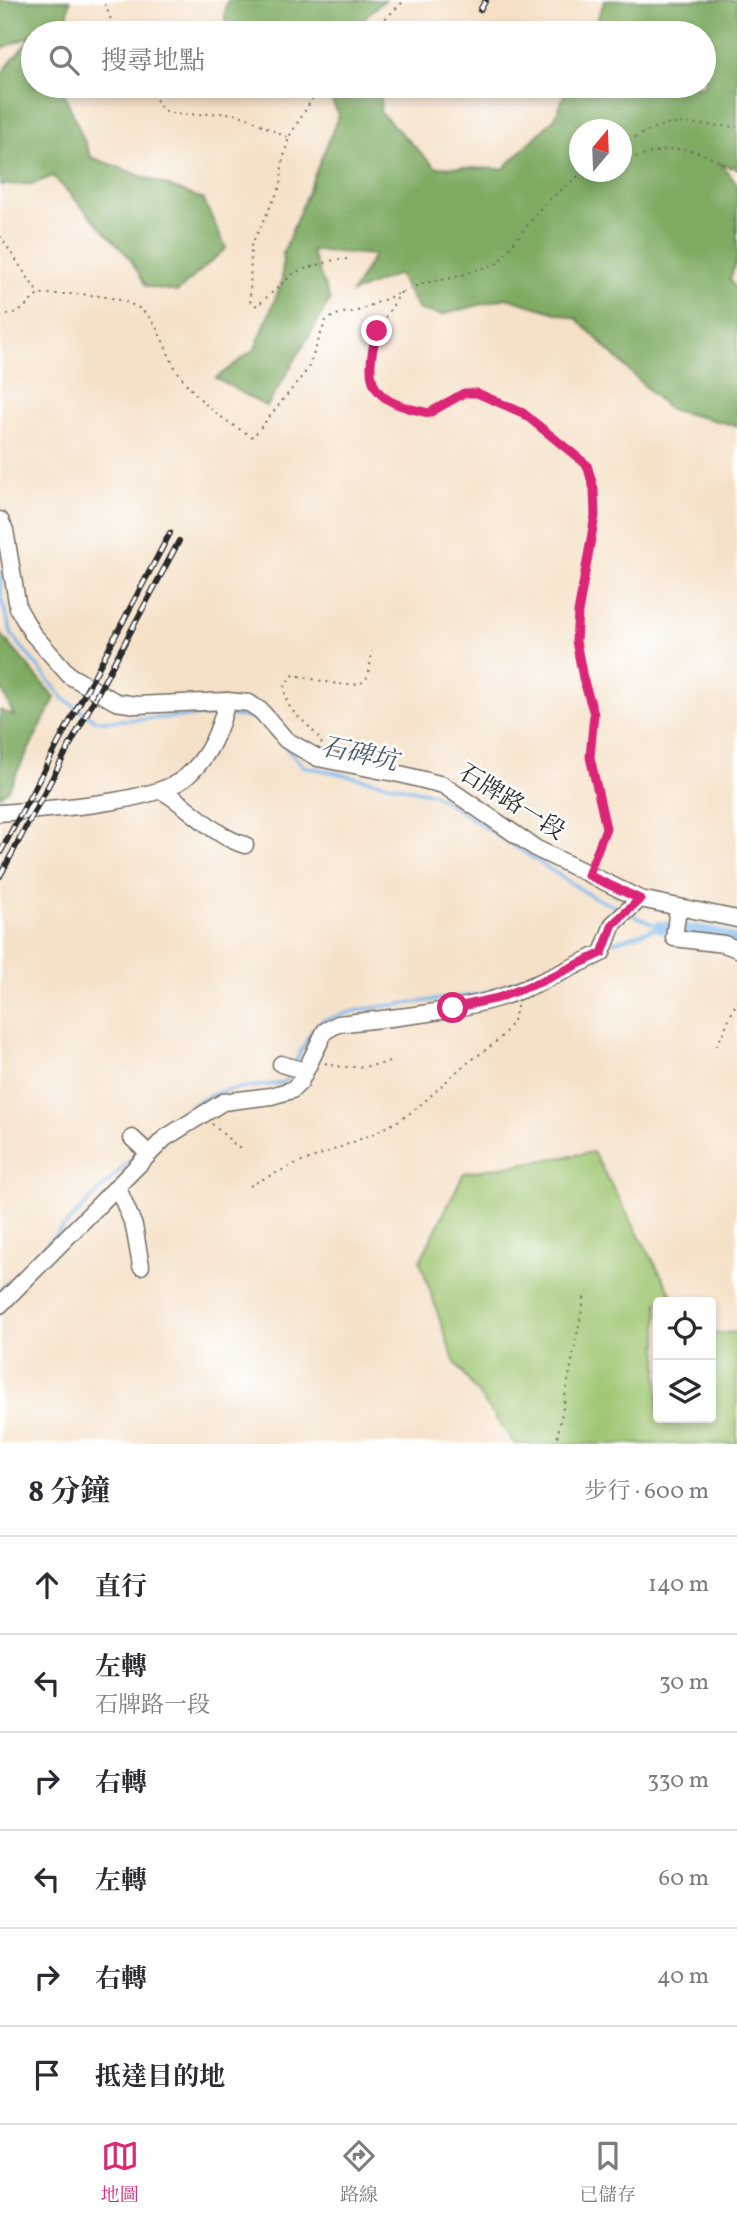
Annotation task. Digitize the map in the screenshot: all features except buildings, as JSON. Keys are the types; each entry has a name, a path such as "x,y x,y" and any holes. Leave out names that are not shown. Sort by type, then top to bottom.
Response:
{"street":[{"name":"石牌路一段","path":"0,520 5,530 6,567 22,618 71,676 116,702 136,705 227,701 249,703 270,720 286,740 318,758 443,785 537,849 640,899 737,919"},
{"path":"0,813 87,805 162,791 186,777 206,755 221,723 227,701"},
{"path":"162,791 181,802 223,836 245,845"},
{"path":"0,1305 165,1138 223,1102 271,1096 292,1090 300,1082 325,1031 338,1024 453,1008 498,998 602,953 613,924 640,899"},
{"path":"678,908 674,937 724,944 737,950"},
{"path":"281,1064 308,1065"},
{"path":"132,1138 149,1154"},
{"path":"117,1186 134,1226 141,1266"}],"path":[{"path":"383,21 405,0"},
{"path":"105,4 111,21"},
{"path":"157,98 160,106 175,115 233,114 289,137"},
{"path":"313,98 289,137 282,164 281,185 251,246 248,287 250,302 257,306 295,272 334,260 347,259"},
{"path":"632,139 659,126 680,123 737,127"},
{"path":"632,157 671,148 687,148 737,171"},
{"path":"0,317 20,311 39,294 104,296 137,307 150,319 176,370 198,397 221,419 253,437 308,369 326,320 341,313 355,312 423,283 453,278 498,262 542,205 571,182"},
{"path":"0,236 39,294"},
{"path":"401,292 377,331 374,342 370,378 379,396 429,413 464,393 477,393 523,413 587,465 594,489 595,516 578,613 576,641 594,714 590,757 606,828 588,875"},
{"path":"318,758 322,744 317,733 299,719 288,704 283,694 285,684 294,676 337,685 360,684 365,681 369,672 372,651"},
{"path":"250,1186 298,1162 398,1122 424,1103 457,1071 506,1034 516,1012 519,989"},
{"path":"717,1046 737,1001"},
{"path":"308,1065 335,1067 388,1062"},
{"path":"200,1114 240,1149"},
{"path":"556,1444 585,1294"}],"green space":[{"path":"0,0 70,0 67,21 21,21 21,40 0,49"},
{"path":"228,0 385,0 363,21 225,21"},
{"path":"605,0 737,0 737,168 721,164 737,184 737,259 730,280 737,291 737,426 668,409 577,319 506,298 441,315 419,310 398,274 352,293 374,255 311,250 330,300 267,407 216,378 255,349 282,282 283,253 339,115 330,98 381,98 380,112 435,167 503,169 555,118 563,98 716,98 716,21 596,21"},
{"path":"21,50 21,98 66,98 91,157 203,199 226,248 177,292 146,286 129,257 53,176 33,184 0,185 0,75"},
{"path":"0,633 55,698 8,790 0,796 0,710 14,716 0,685"},
{"path":"593,1152 673,1297 653,1297 653,1423 716,1423 716,1334 737,1332 737,1444 515,1444 454,1361 420,1261 464,1173"}],"waterway":[{"name":"石碑坑","path":"0,572 1,598 12,635 64,699 95,720 218,715"},
{"name":"石碑坑","path":"229,715 259,719"},
{"name":"石碑坑","path":"286,748 303,766 434,794 591,896 620,909"},
{"name":"石碑坑","path":"630,914 660,927"},
{"path":"614,942 660,927"},
{"name":"石碑坑","path":"660,927 714,933 735,941"},
{"path":"295,1062 311,1032 323,1020 363,1009 482,994 574,958"},
{"path":"145,1146 170,1122 199,1101 228,1090 285,1082 290,1072"},
{"path":"0,1291 139,1151"}],"railway":[{"path":"480,10 486,0"},
{"path":"0,853 170,533"},
{"path":"0,876 179,541"}],"route":[{"path":"377,331 370,378 379,396 429,413 464,393 477,393 523,413 557,439 587,465 594,489 595,516 578,613 576,641 594,714 590,757 606,828 588,875 640,899 613,924 602,953 498,998 453,1008"}]}
